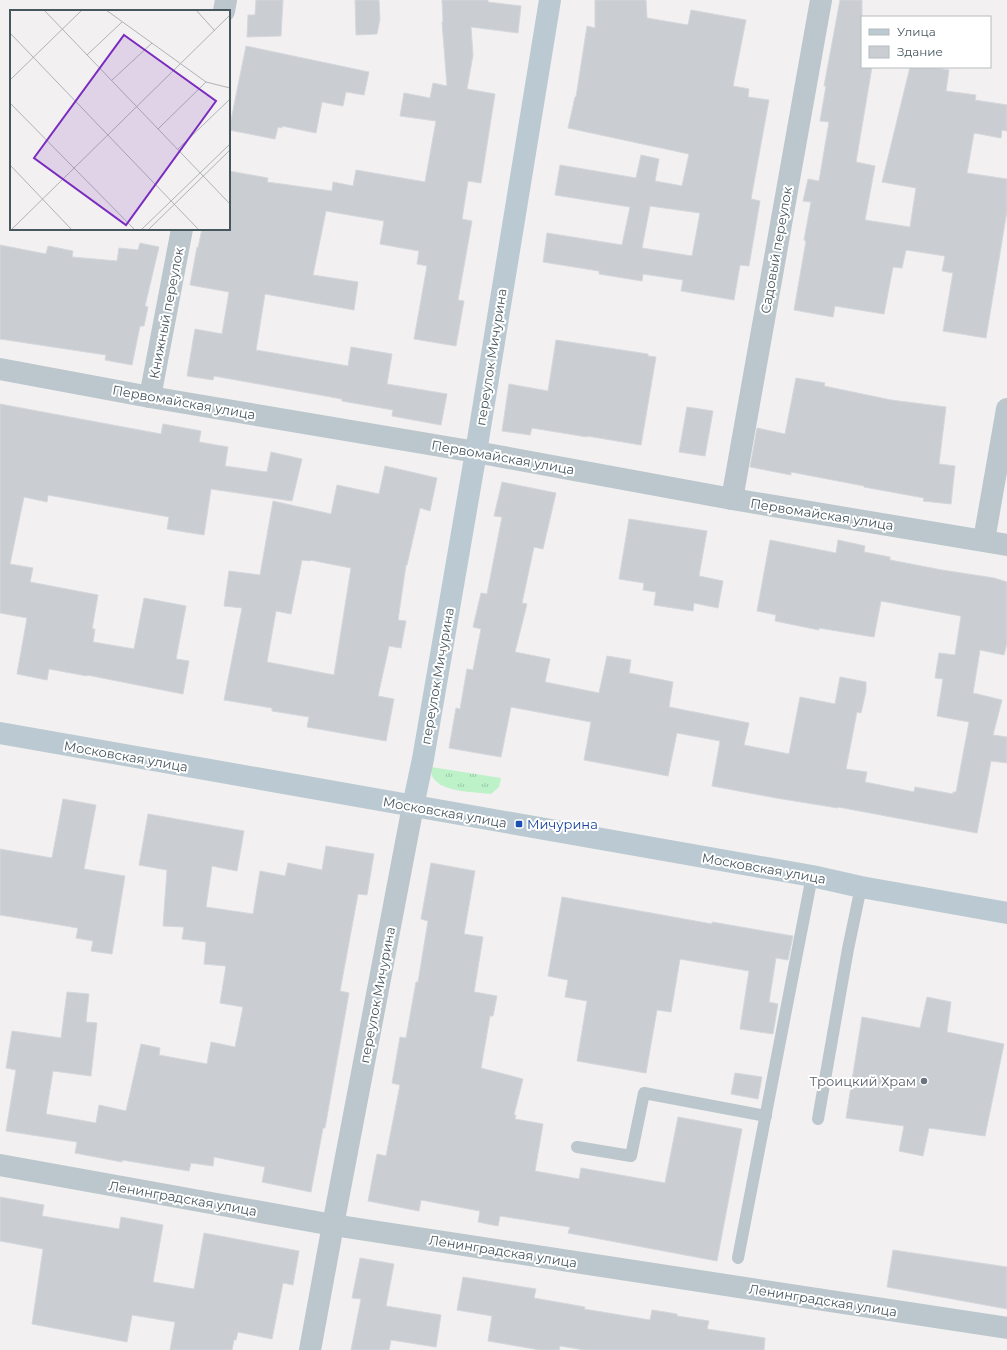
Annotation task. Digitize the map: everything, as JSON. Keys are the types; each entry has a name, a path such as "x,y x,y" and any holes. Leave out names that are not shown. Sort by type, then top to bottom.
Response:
{"main road":[{"name":"переулок Мичурина","path":"413,806 476,452 550,0"},
{"name":"Московская улица","path":"0,733 812,876 861,887 1007,913"}],"street":[{"path":"224,10 226,0"},
{"name":"Садовый переулок","path":"732,499 821,0"},
{"name":"Книжный переулок","path":"150,397 182,230"},
{"name":"Первомайская улица","path":"0,369 150,397 476,452 732,499 1007,545"},
{"path":"984,540 1007,409"},
{"name":"переулок Мичурина","path":"310,1350 413,806"},
{"name":"Ленинградская улица","path":"0,1165 333,1225 1007,1328"}],"lane":[{"path":"738,1258 812,876"},
{"path":"818,1118 848,950 861,887"},
{"path":"577,1147 631,1156 644,1093 766,1116"}],"green space":[{"path":"431,767 501,778 499,787 491,794 462,791 447,787 441,785 433,778"}],"building":[{"path":"256,0 283,0 281,36 247,37 248,15 255,15"},
{"path":"355,0 379,0 380,19 377,34 356,35"},
{"path":"442,0 488,0 488,2 521,6 518,33 471,27 473,55 467,89 495,94 481,183 468,181 462,219 472,221 458,300 464,301 456,346 414,339 427,266 417,264 419,251 380,244 384,221 326,211 313,275 358,282 354,310 265,294 256,350 348,366 351,347 392,354 387,384 447,394 441,425 392,416 393,410 342,401 342,399 214,376 213,380 187,376 195,329 222,334 229,292 190,285 202,230 230,230 230,171 268,178 267,182 332,191 333,182 353,186 356,170 425,182 436,121 400,116 404,93 430,98 433,83 447,86"},
{"path":"595,0 646,0 647,18 688,25 691,10 746,20 733,86 749,89 748,97 769,100 751,199 760,201 749,266 740,265 734,300 681,291 683,280 643,274 642,281 599,274 599,271 543,262 547,233 622,245 630,207 555,195 560,165 636,178 641,155 659,159 655,181 682,186 689,154 568,128 576,97 587,26 595,28","holes":["650,206 700,213 692,256 642,248"]},
{"path":"840,0 862,0 861,68 872,68 856,162 875,166 865,220 910,227 916,188 882,182 910,68 936,68 949,70 946,91 976,95 975,100 1007,105 1007,131 1002,130 1001,138 974,133 967,173 1007,179 1007,211 986,338 943,331 953,273 942,271 945,256 906,250 902,268 893,267 884,314 835,306 833,317 794,310 811,202 803,201 808,179 819,181 829,122 820,121 826,86 824,86"},
{"path":"246,46 369,72 364,95 346,92 343,106 322,102 316,133 282,126 282,128 278,127 275,139 230,130"},
{"path":"140,243 159,247 145,306 148,307 144,326 140,326 132,365 105,360 106,355 0,339 0,245 46,254 48,246 73,251 72,257 117,261 119,248 138,250"},
{"path":"556,340 648,354 648,356 656,357 641,445 532,428 530,435 502,431 509,384 548,391"},
{"path":"796,378 825,383 824,386 891,400 946,407 939,464 955,466 951,504 923,501 924,498 791,472 791,475 750,467 757,428 785,434"},
{"path":"0,404 161,434 163,424 201,431 199,442 228,447 225,466 267,472 271,452 302,459 292,501 211,489 204,535 167,529 169,517 48,495 47,502 24,497 10,564 33,568 30,582 98,595 92,629 95,629 93,642 134,649 144,598 186,606 176,659 189,661 183,694 49,669 47,680 17,674 27,618 0,613"},
{"path":"687,407 713,411 705,456 679,452"},
{"path":"385,466 437,478 430,511 420,508 406,565 398,620 406,621 401,648 389,646 378,696 394,699 386,741 307,727 309,717 272,711 272,708 224,700 242,608 224,606 229,571 260,575 273,501 331,514 337,485 379,494","holes":["302,560 351,568 334,675 267,662 276,611 291,614"]},
{"path":"502,482 556,493 543,549 534,547 522,603 527,604 515,652 550,659 545,682 599,693 607,656 631,660 629,673 673,682 669,707 749,723 744,745 789,754 800,697 835,704 840,677 866,682 866,691 861,713 857,712 846,769 867,772 865,782 914,792 915,787 953,794 953,792 956,792 969,722 937,716 943,679 935,678 939,653 955,655 961,616 881,601 874,637 819,628 819,630 775,621 776,615 757,611 770,540 836,553 838,540 865,546 864,552 890,557 890,560 994,578 1007,582 1007,643 1004,655 980,650 973,693 1002,700 993,735 1007,737 1007,763 991,761 977,833 838,807 776,798 712,786 720,741 677,733 668,776 584,760 591,722 511,707 501,757 449,748 456,708 460,709 467,669 473,670 481,629 473,627 481,593 487,594 502,517 494,516"},
{"path":"629,519 707,531 699,576 723,581 718,608 694,603 693,611 654,605 656,592 643,590 644,583 619,579"},
{"path":"63,799 96,805 84,869 125,876 112,954 91,951 93,941 76,938 78,928 0,915 0,849 52,858"},
{"path":"148,814 244,831 237,871 212,866 206,907 253,914 260,871 285,876 288,863 322,870 326,846 374,854 367,895 358,894 340,991 349,993 325,1128 323,1128 311,1192 262,1182 265,1167 214,1157 213,1166 191,1163 189,1171 122,1160 122,1162 75,1153 77,1142 6,1131 16,1070 6,1068 12,1031 61,1038 67,992 89,994 86,1022 97,1023 91,1076 53,1071 46,1114 96,1123 99,1105 126,1111 141,1044 160,1048 159,1055 207,1064 211,1042 235,1047 243,1007 220,1003 226,966 204,964 206,942 182,939 184,927 163,926 167,870 139,865"},
{"path":"431,863 475,871 464,934 483,937 474,992 497,996 493,1016 490,1016 481,1068 523,1079 514,1115 516,1115 515,1119 543,1124 535,1171 579,1179 581,1168 665,1183 678,1117 742,1129 717,1261 568,1233 570,1227 500,1216 498,1226 478,1222 480,1211 421,1200 419,1211 368,1201 377,1154 386,1156 400,1085 392,1083 400,1037 406,1038 416,982 418,982 428,921 421,919"},
{"path":"562,897 712,924 712,922 793,936 788,960 776,958 769,1002 778,1004 773,1034 740,1029 749,971 680,959 671,1012 657,1010 646,1073 577,1061 587,1001 565,997 568,980 548,976"},
{"name":"Троицкий Храм","path":"927,997 951,1002 947,1032 1004,1044 985,1136 929,1128 923,1156 899,1151 904,1126 846,1118 862,1017 920,1028"},
{"path":"735,1073 762,1077 758,1099 731,1094"},
{"path":"0,1197 44,1205 42,1216 119,1229 121,1217 163,1225 153,1282 194,1289 204,1233 299,1251 293,1285 283,1283 272,1339 238,1332 236,1340 234,1340 232,1350 170,1350 175,1322 132,1315 127,1342 32,1324 43,1249 0,1241"},
{"path":"893,1250 1007,1267 1007,1309 887,1287"},
{"path":"360,1258 394,1264 386,1306 441,1315 436,1347 391,1340 389,1350 351,1350 361,1299 352,1298"},
{"path":"463,1277 536,1289 534,1298 585,1307 584,1309 650,1320 652,1310 709,1321 707,1329 765,1338 764,1350 585,1350 560,1346 559,1350 540,1350 488,1341 492,1316 457,1310"}],"place":[{"name":"Мичурина","path":"519,824"},
{"name":"Троицкий Храм","path":"924,1081"}]}
